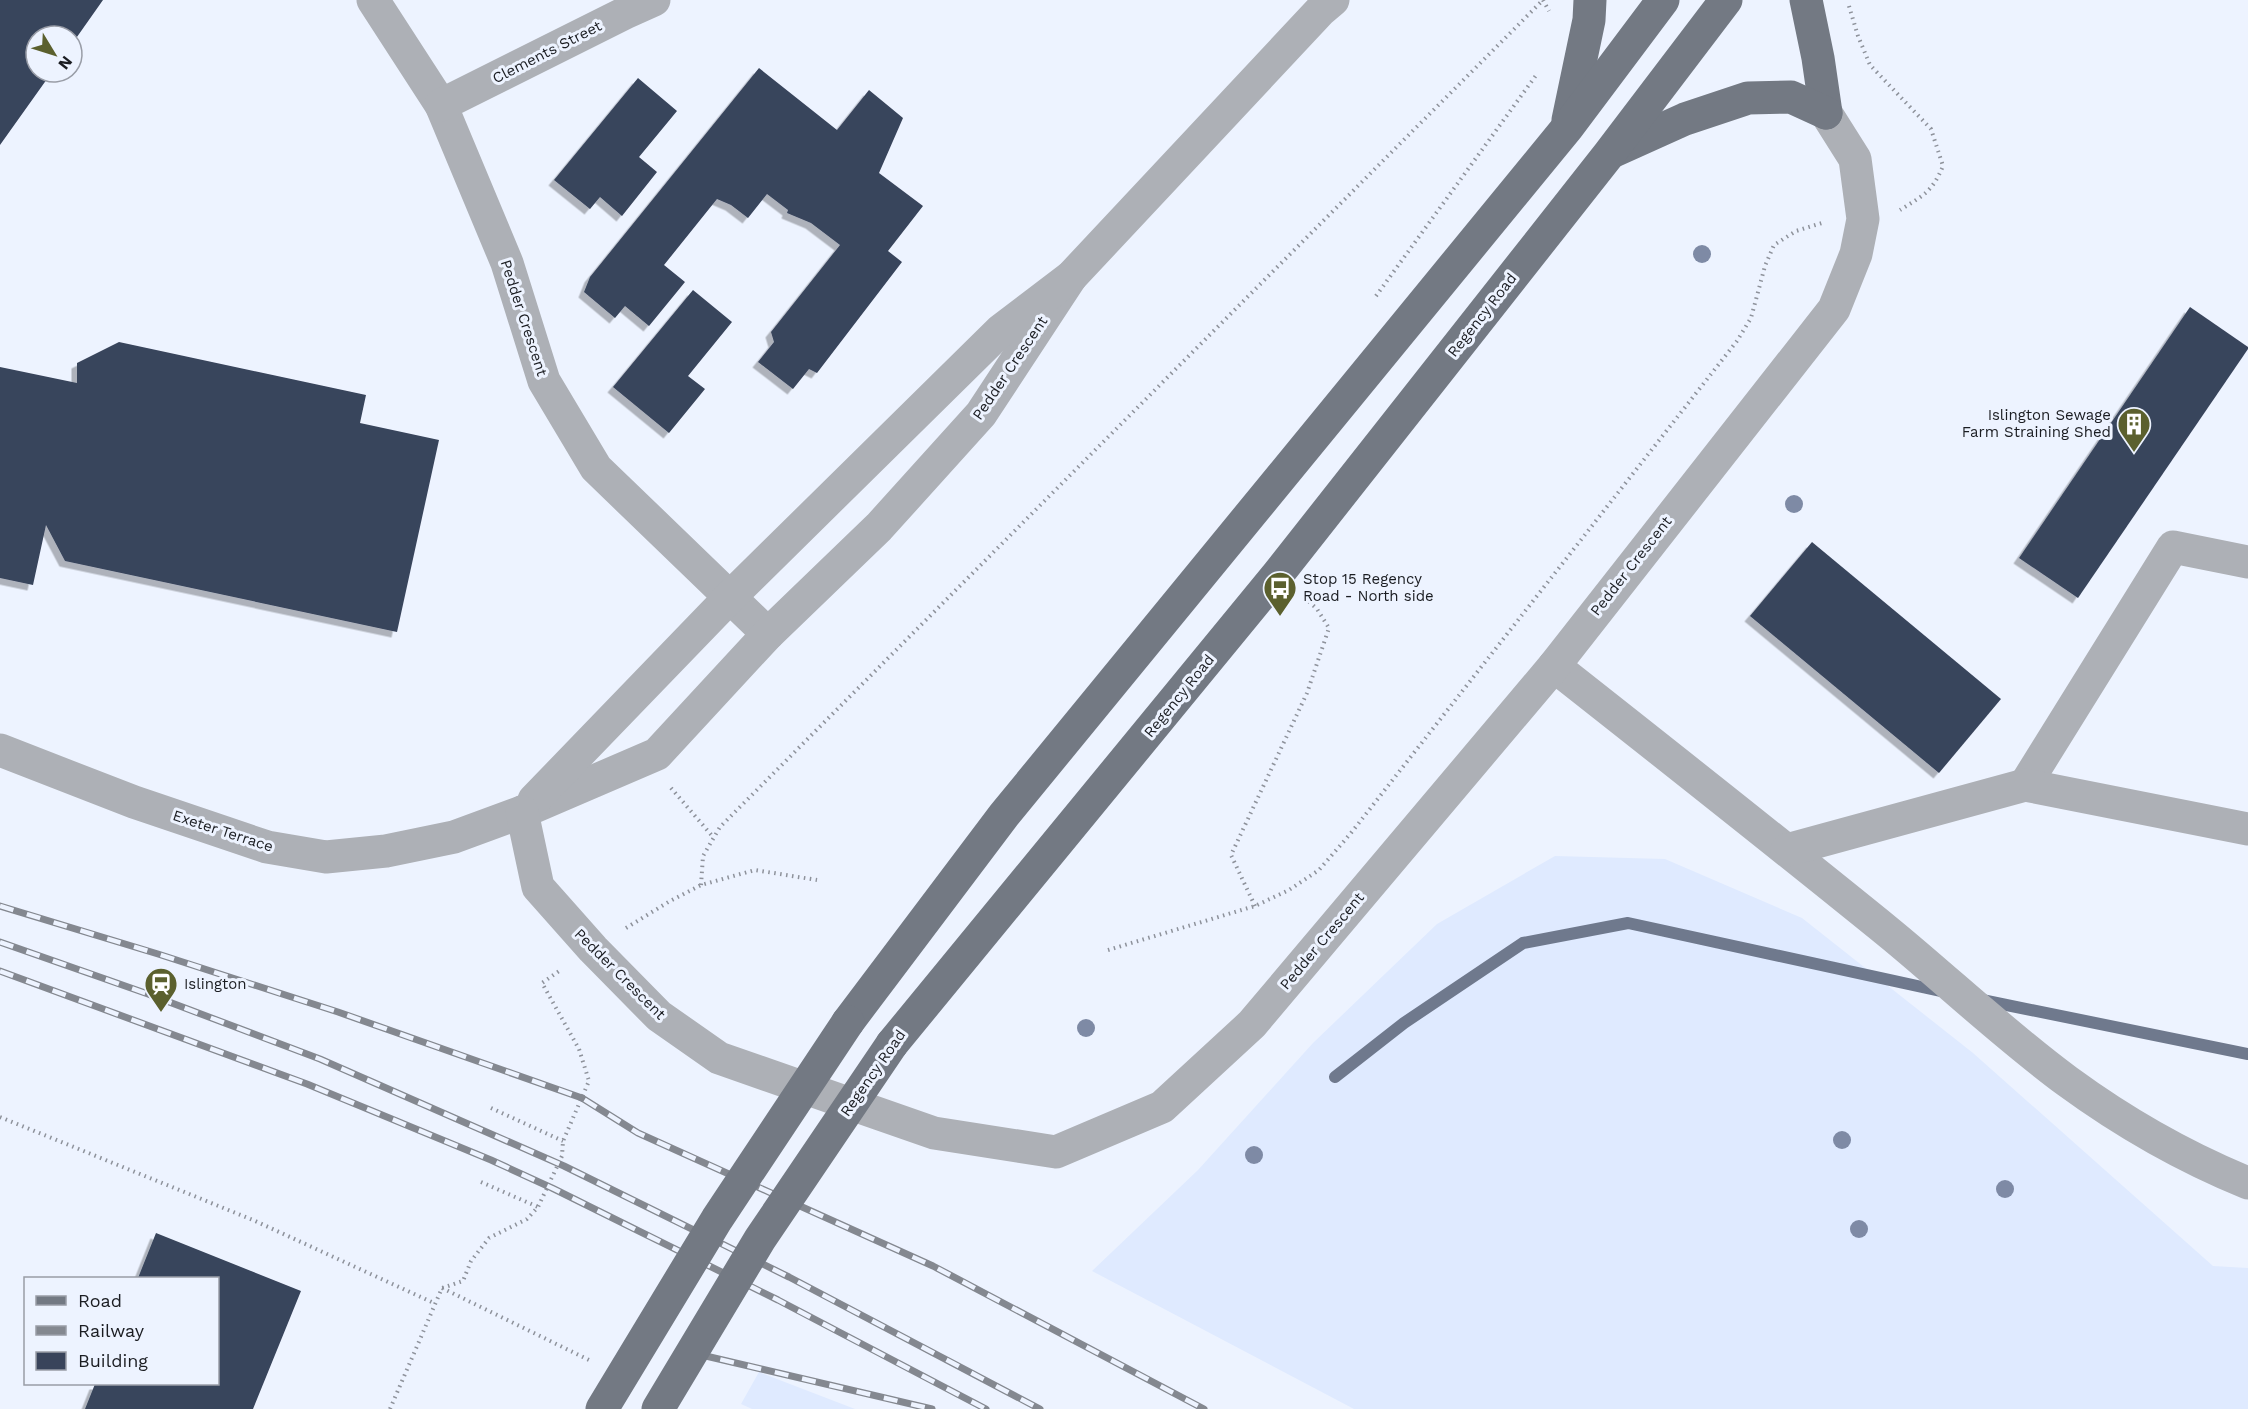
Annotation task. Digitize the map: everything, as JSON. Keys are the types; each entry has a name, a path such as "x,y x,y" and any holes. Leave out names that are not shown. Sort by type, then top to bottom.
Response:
{"main road":[{"path":"1567,128 1589,20 1590,0"},
{"path":"602,1409 717,1219 848,1022 1004,815 1567,128 1663,0"},
{"name":"Regency Road","path":"658,1409 760,1239 892,1044 1278,574 1609,154 1726,0"},
{"path":"1806,0 1826,113"},
{"path":"1609,154 1684,119 1748,98 1791,98 1826,113"}],"street":[{"name":"Pedder Crescent","path":"373,0 441,105 507,263 544,381 596,468 768,634"},
{"name":"Clements Street","path":"441,105 654,0"},
{"name":"Pedder Crescent","path":"522,812 730,597 1000,331 1071,277 1304,28 1334,0"},
{"name":"Pedder Crescent","path":"522,812 538,887 593,949 659,1016 719,1058 934,1133 1056,1152 1162,1107 1252,1024 1554,666 1834,309 1856,254 1863,219 1855,159 1826,113"},
{"name":"Pedder Crescent","path":"522,812 657,754 768,634 879,527 981,414 1071,277"},
{"path":"2025,785 2173,547 2248,562"},
{"path":"1554,666 1787,849 1999,1027 2067,1081 2117,1115 2170,1146 2223,1173 2248,1182"},
{"name":"Exeter Terrace","path":"0,750 134,802 267,847 326,856 386,851 454,837 522,812"},
{"path":"1787,849 2025,785 2248,829"}],"path":[{"path":"701,885 703,856 720,827 1543,0"},
{"path":"1108,950 1255,906 1289,890 1319,870 1730,351 1750,318 1765,266 1774,245 1796,231 1815,224 1863,219 1899,210 1935,185 1943,166 1931,129 1870,65 1858,36 1848,0"},
{"path":"1255,906 1231,855 1307,693 1329,627 1317,609 1278,574"},
{"path":"667,784 714,838"},
{"path":"631,925 701,885 755,870 817,880"},
{"path":"390,1409 442,1288 463,1281 471,1261 489,1238 527,1219 538,1207 562,1156 563,1141 589,1081 579,1049 542,982 593,949"},
{"path":"491,1108 563,1141"},
{"path":"0,1117 253,1221 434,1303"},
{"path":"481,1182 538,1207"},
{"path":"442,1288 592,1362"}],"shaded area":[{"path":"1555,856 1665,859 1802,918 1973,1053 2213,1266 2248,1268 2248,1409 1354,1409 1092,1271 1198,1170 1313,1043 1437,924"},
{"path":"759,1372 855,1409 752,1409 741,1404"}],"building":[{"path":"0,0 103,0 84,27 84,24 24,24 24,84 43,84 0,145"},
{"path":"759,68 837,130 869,90 903,118 879,173 923,206 888,251 902,262 817,373 809,369 793,389 758,362 774,342 771,332 840,245 811,223 787,213 788,210 767,194 748,218 731,205 717,199 664,265 685,282 649,326 625,306 615,318 584,292 590,277"},
{"path":"638,78 677,111 639,157 657,172 622,216 600,197 590,209 554,180"},
{"path":"693,290 732,322 688,376 705,389 669,433 613,387"},
{"name":"Islington Sewage Farm Straining Shed","path":"2190,307 2248,349 2078,598 2019,558"},
{"path":"119,342 366,395 360,423 439,440 397,632 65,561 46,525 33,585 0,578 0,367 77,383 77,363"},
{"path":"1812,542 2001,699 1939,773 1750,616"},
{"path":"156,1233 301,1291 253,1409 85,1409 95,1385 219,1385 219,1277 138,1277"}],"waterway":[{"path":"1335,1077 1404,1023 1523,943 1628,923 1945,992"},
{"path":"1982,1000 2248,1054"}],"railway":[{"path":"0,906 338,1012 582,1098 638,1133 933,1266 1204,1409"},
{"path":"0,942 148,994 320,1059 564,1166 789,1277 1040,1409"},
{"path":"0,971 307,1084 491,1160 778,1300 986,1409"},
{"path":"693,1353 932,1409"}],"place":[{"name":"Islington Sewage Farm Straining Shed","path":"2134,453"},
{"name":"Stop 15 Regency Road - North side","path":"1280,617"},
{"name":"Islington","path":"161,1013"}]}
